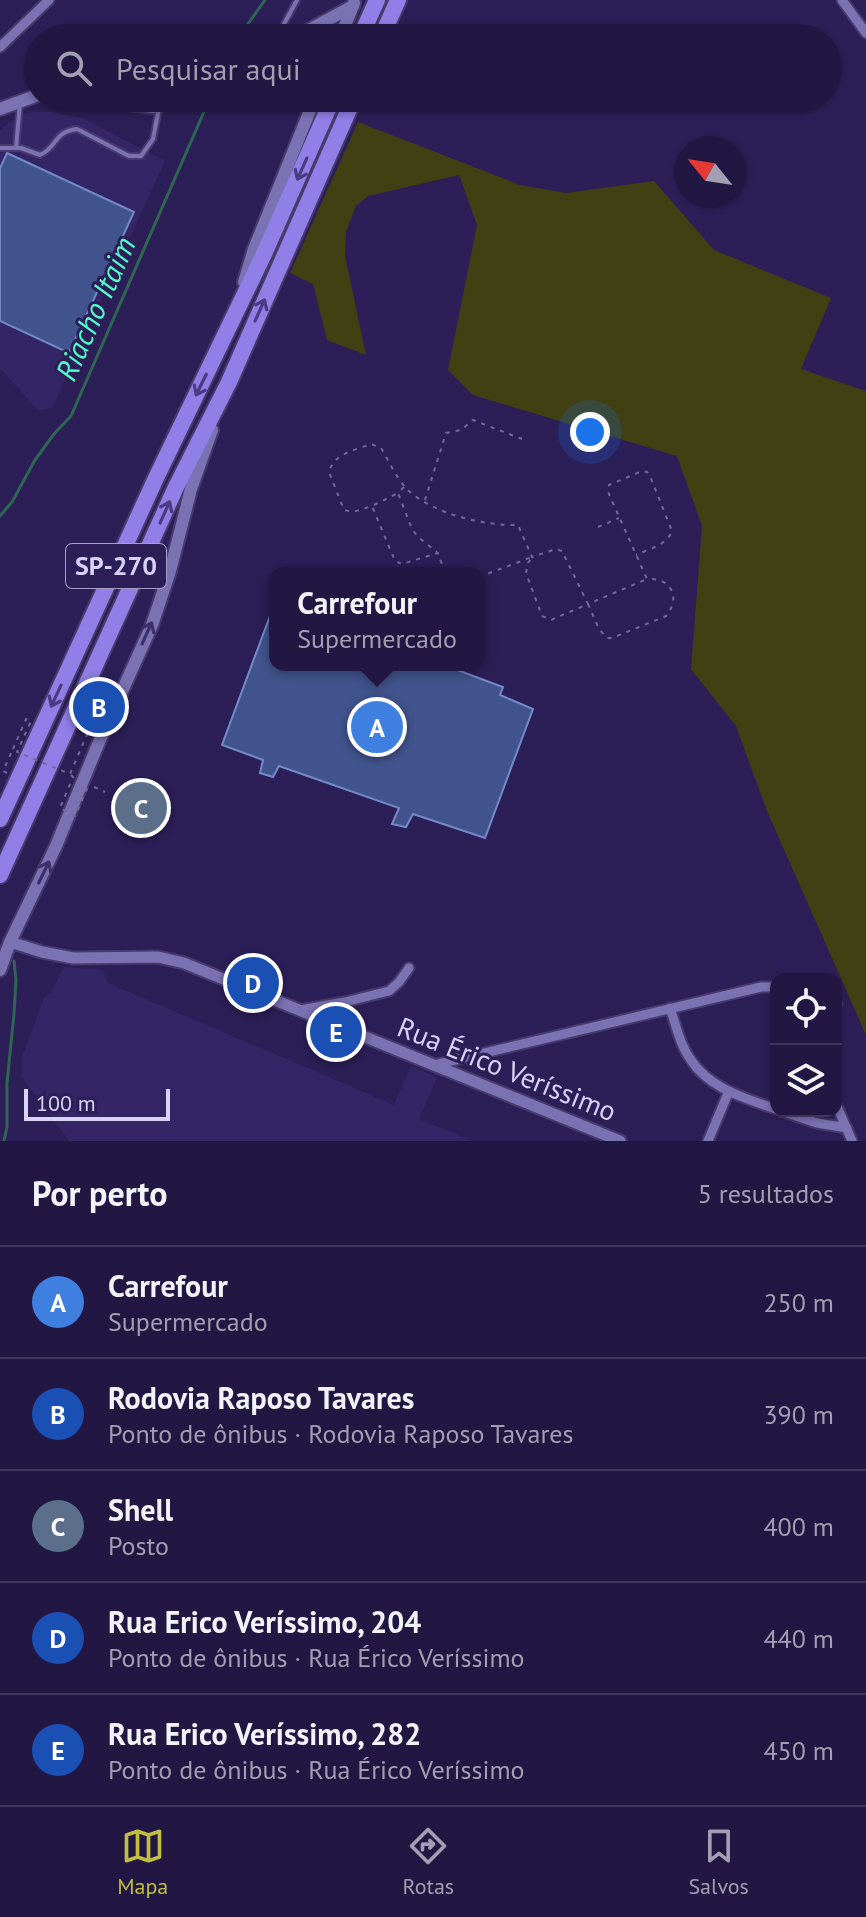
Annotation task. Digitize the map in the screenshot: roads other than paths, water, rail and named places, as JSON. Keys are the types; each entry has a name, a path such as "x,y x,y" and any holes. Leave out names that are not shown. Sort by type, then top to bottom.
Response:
{"highway":[{"path":"366,24 377,0"},
{"path":"387,24 398,0"},
{"name":"SP-270","path":"0,819 327,112"},
{"name":"SP-270","path":"0,875 176,487 229,382 348,112"}],"main road":[{"path":"319,24 354,3"},
{"path":"346,24 354,3"},
{"path":"0,109 24,100"},
{"path":"235,314 254,249 309,112"},
{"path":"0,970 152,625 170,571 191,489 229,382"}],"street":[{"path":"0,47 49,0"},
{"path":"842,0 866,33"},
{"name":"Rua Érico Veríssimo","path":"10,942 73,958 158,957 184,963 620,1141"},
{"path":"300,1010 389,991 409,968"},
{"path":"434,1065 770,987"},
{"path":"670,1008 681,1041 705,1077 729,1091 770,1107"},
{"path":"708,1141 729,1091"},
{"path":"799,1117 847,1128"},
{"path":"842,1117 852,1141"}],"lane":[{"path":"284,24 297,0"},
{"path":"16,148 20,101"},
{"path":"0,148 16,148 40,155 63,132 77,129 129,156 141,156 153,139 158,112"}],"waterway":[{"name":"Riacho Itaim","path":"248,24 265,0"},
{"name":"Riacho Itaim","path":"0,516 12,502 35,460 71,416 204,112"},
{"path":"4,1141 16,980 14,961"}],"place":[{"name":"Rodovia Raposo Tavares","path":"99,707"},
{"name":"Carrefour","path":"377,727"},
{"name":"Shell","path":"141,808"},
{"name":"Rua Erico Veríssimo, 204","path":"253,983"},
{"name":"Rua Erico Veríssimo, 282","path":"336,1032"}]}
